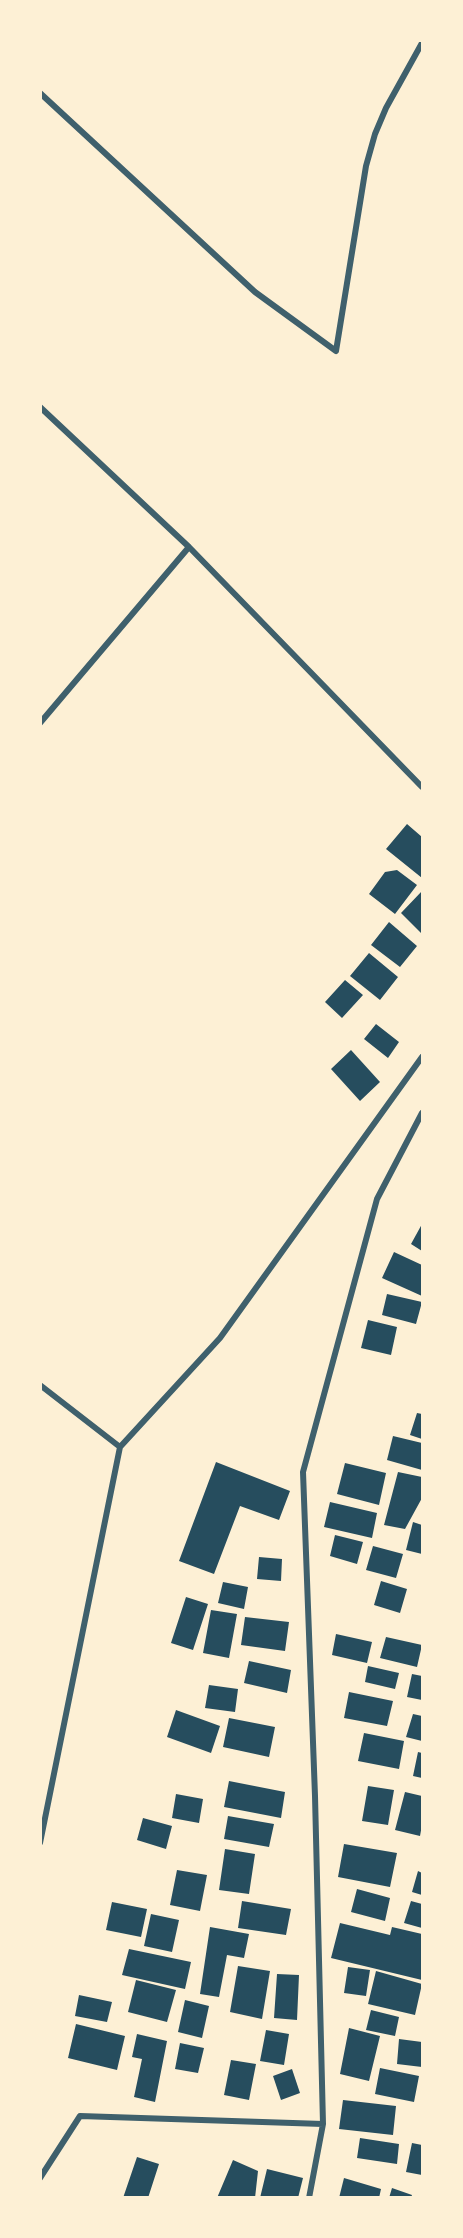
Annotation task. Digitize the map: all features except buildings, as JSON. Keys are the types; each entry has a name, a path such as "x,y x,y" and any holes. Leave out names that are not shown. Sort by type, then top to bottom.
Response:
{"street":[{"path":"40,93 255,292 336,351 366,166 375,134 386,108 423,43"},
{"path":"40,407 189,547 423,787"},
{"path":"40,723 189,547"},
{"path":"40,1843 120,1447 220,1338 423,1057"},
{"path":"309,2198 322,2124 315,1796 303,1472 377,1198 423,1113"},
{"path":"40,1385 120,1447"},
{"path":"40,2178 80,2116 322,2124"}]}
